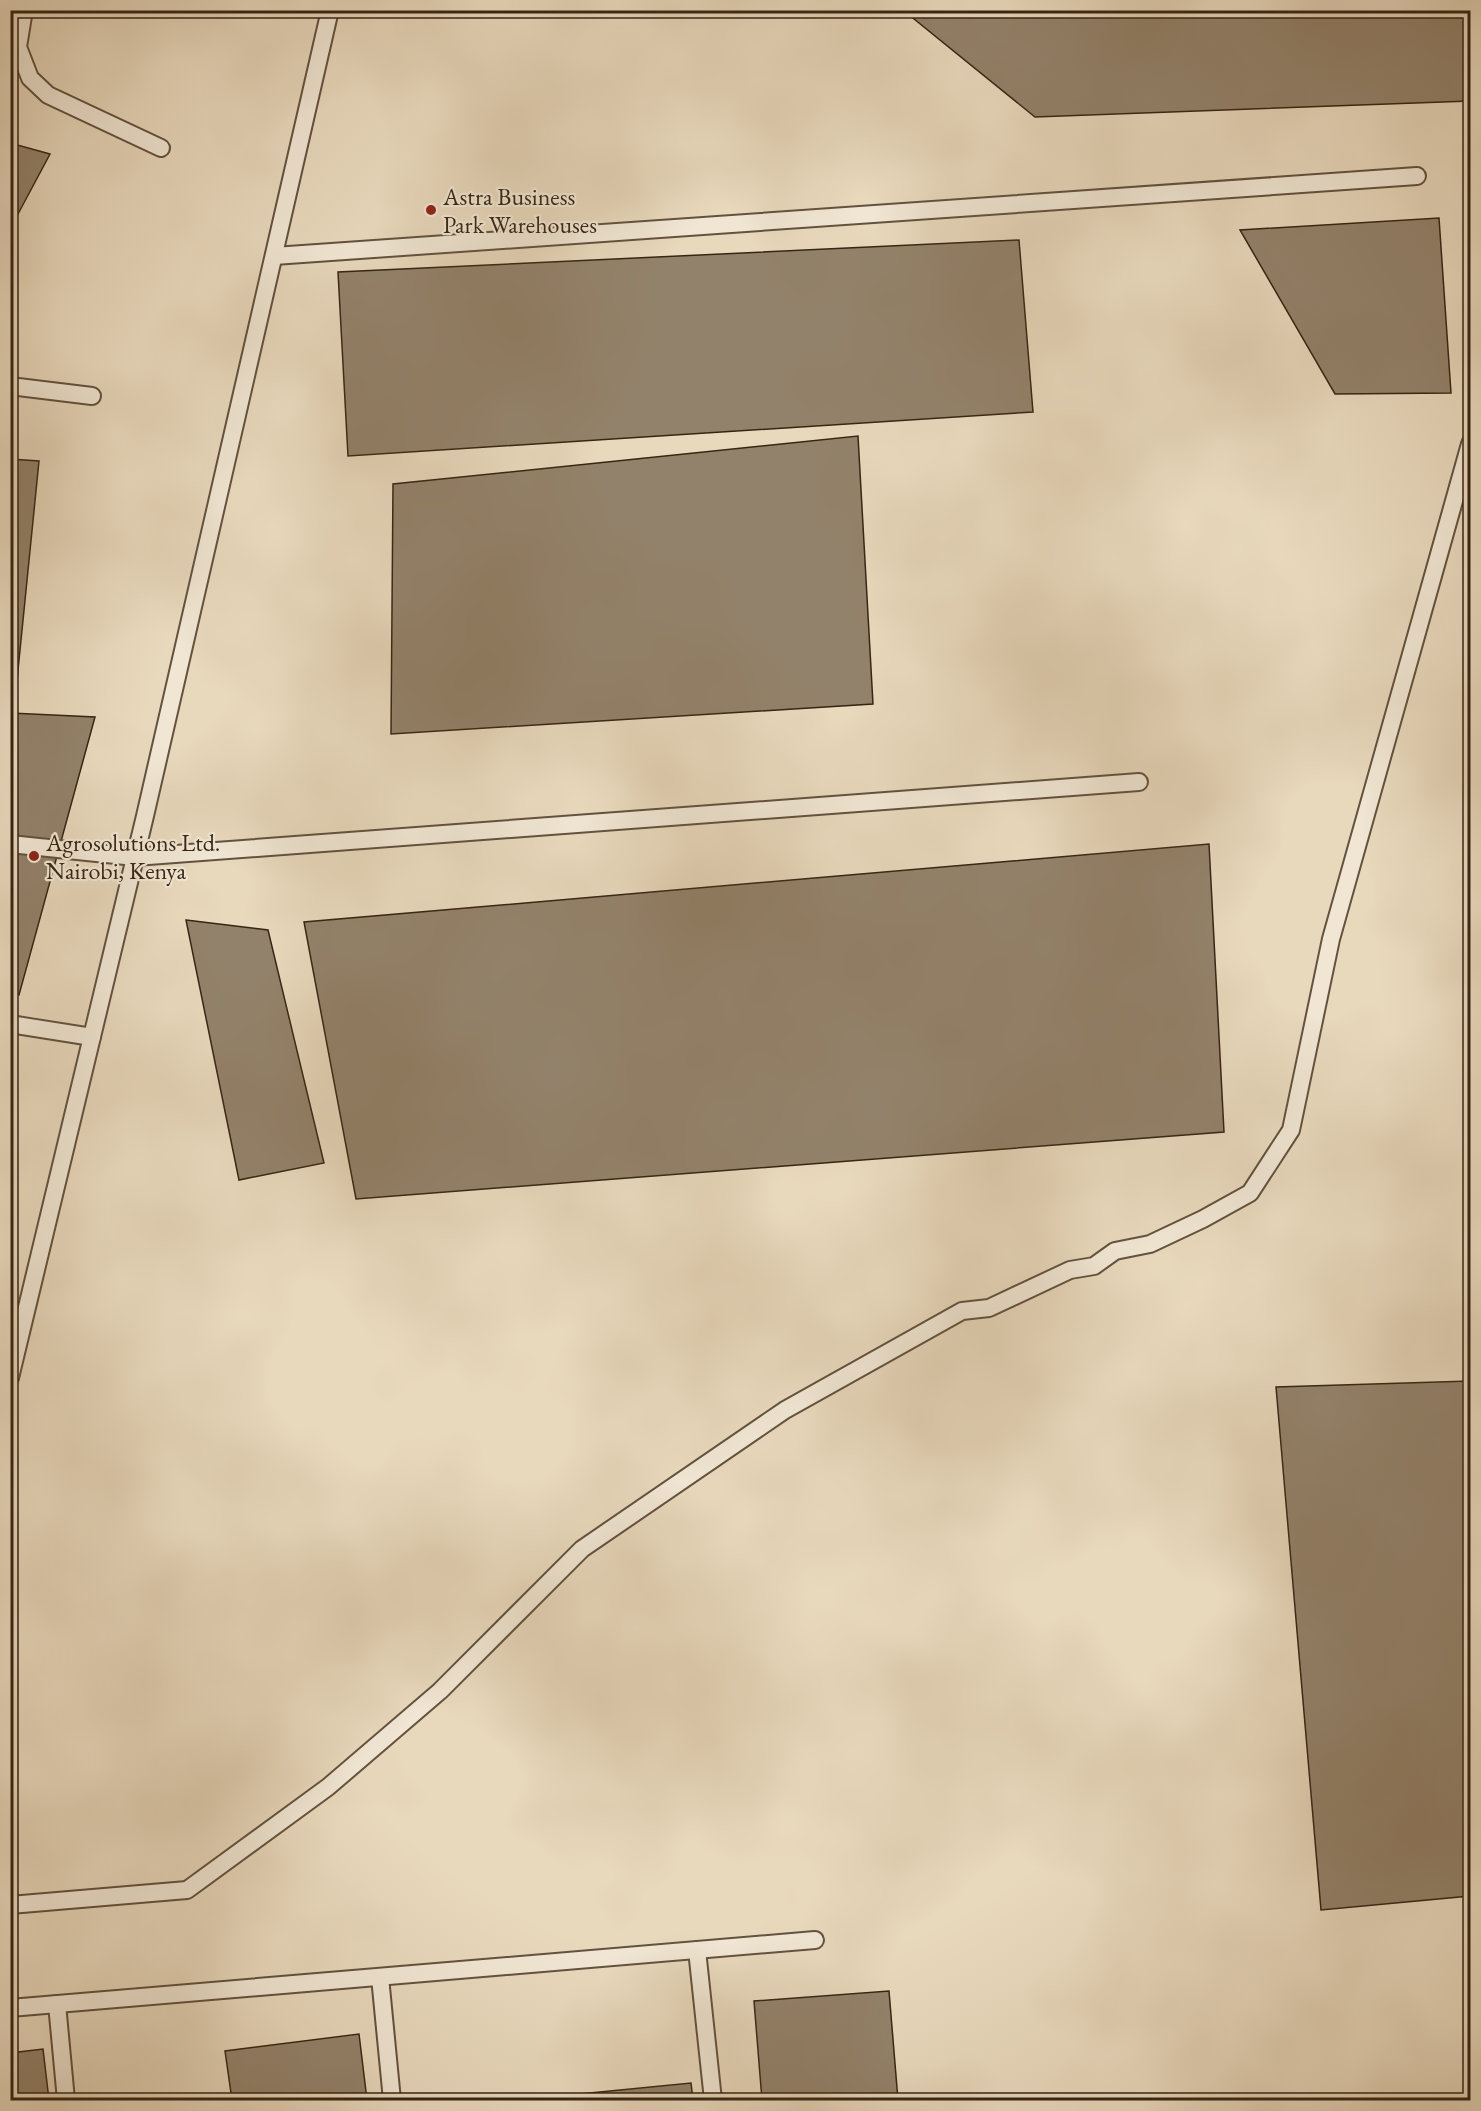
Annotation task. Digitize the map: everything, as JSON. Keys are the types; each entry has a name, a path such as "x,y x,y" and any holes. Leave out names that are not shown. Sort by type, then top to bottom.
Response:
{"lane":[{"path":"24,10 18,47 30,78 48,95 161,148"},
{"path":"10,1378 135,857 330,10"},
{"path":"274,256 1417,177"},
{"path":"10,386 92,396"},
{"path":"10,1905 187,1890 328,1787 440,1691 582,1549 785,1410 962,1311 989,1308 1070,1270 1094,1266 1115,1251 1150,1244 1203,1219 1250,1193 1291,1130 1331,939 1470,444"},
{"path":"10,844 135,857 1139,782"},
{"path":"10,1024 92,1037"},
{"path":"10,2008 815,1940"},
{"path":"697,1950 713,2100"},
{"path":"380,1977 392,2100"},
{"path":"57,2004 66,2100"}],"building":[{"path":"903,10 1470,10 1470,101 1035,117"},
{"path":"10,143 50,154 10,229"},
{"path":"1439,218 1451,393 1335,394 1240,230"},
{"path":"1019,240 1033,412 348,456 338,272"},
{"path":"858,436 873,704 391,734 393,484"},
{"path":"10,459 39,461 16,690 10,689"},
{"name":"Agrosolutions Ltd. Nairobi, Kenya","path":"10,713 95,717 19,995 10,994"},
{"path":"1209,844 1224,1132 356,1199 304,922"},
{"path":"186,920 268,930 324,1163 239,1180"},
{"path":"1470,1381 1470,1896 1321,1910 1276,1387"},
{"path":"889,1991 898,2100 762,2100 754,2001"},
{"path":"359,2034 367,2100 232,2100 225,2051"},
{"path":"43,2049 49,2100 10,2100 10,2053"},
{"path":"691,2083 693,2100 518,2100"}],"place":[{"name":"Astra Business Park Warehouses","path":"431,210"},
{"name":"Agrosolutions Ltd. Nairobi, Kenya","path":"34,856"}]}
